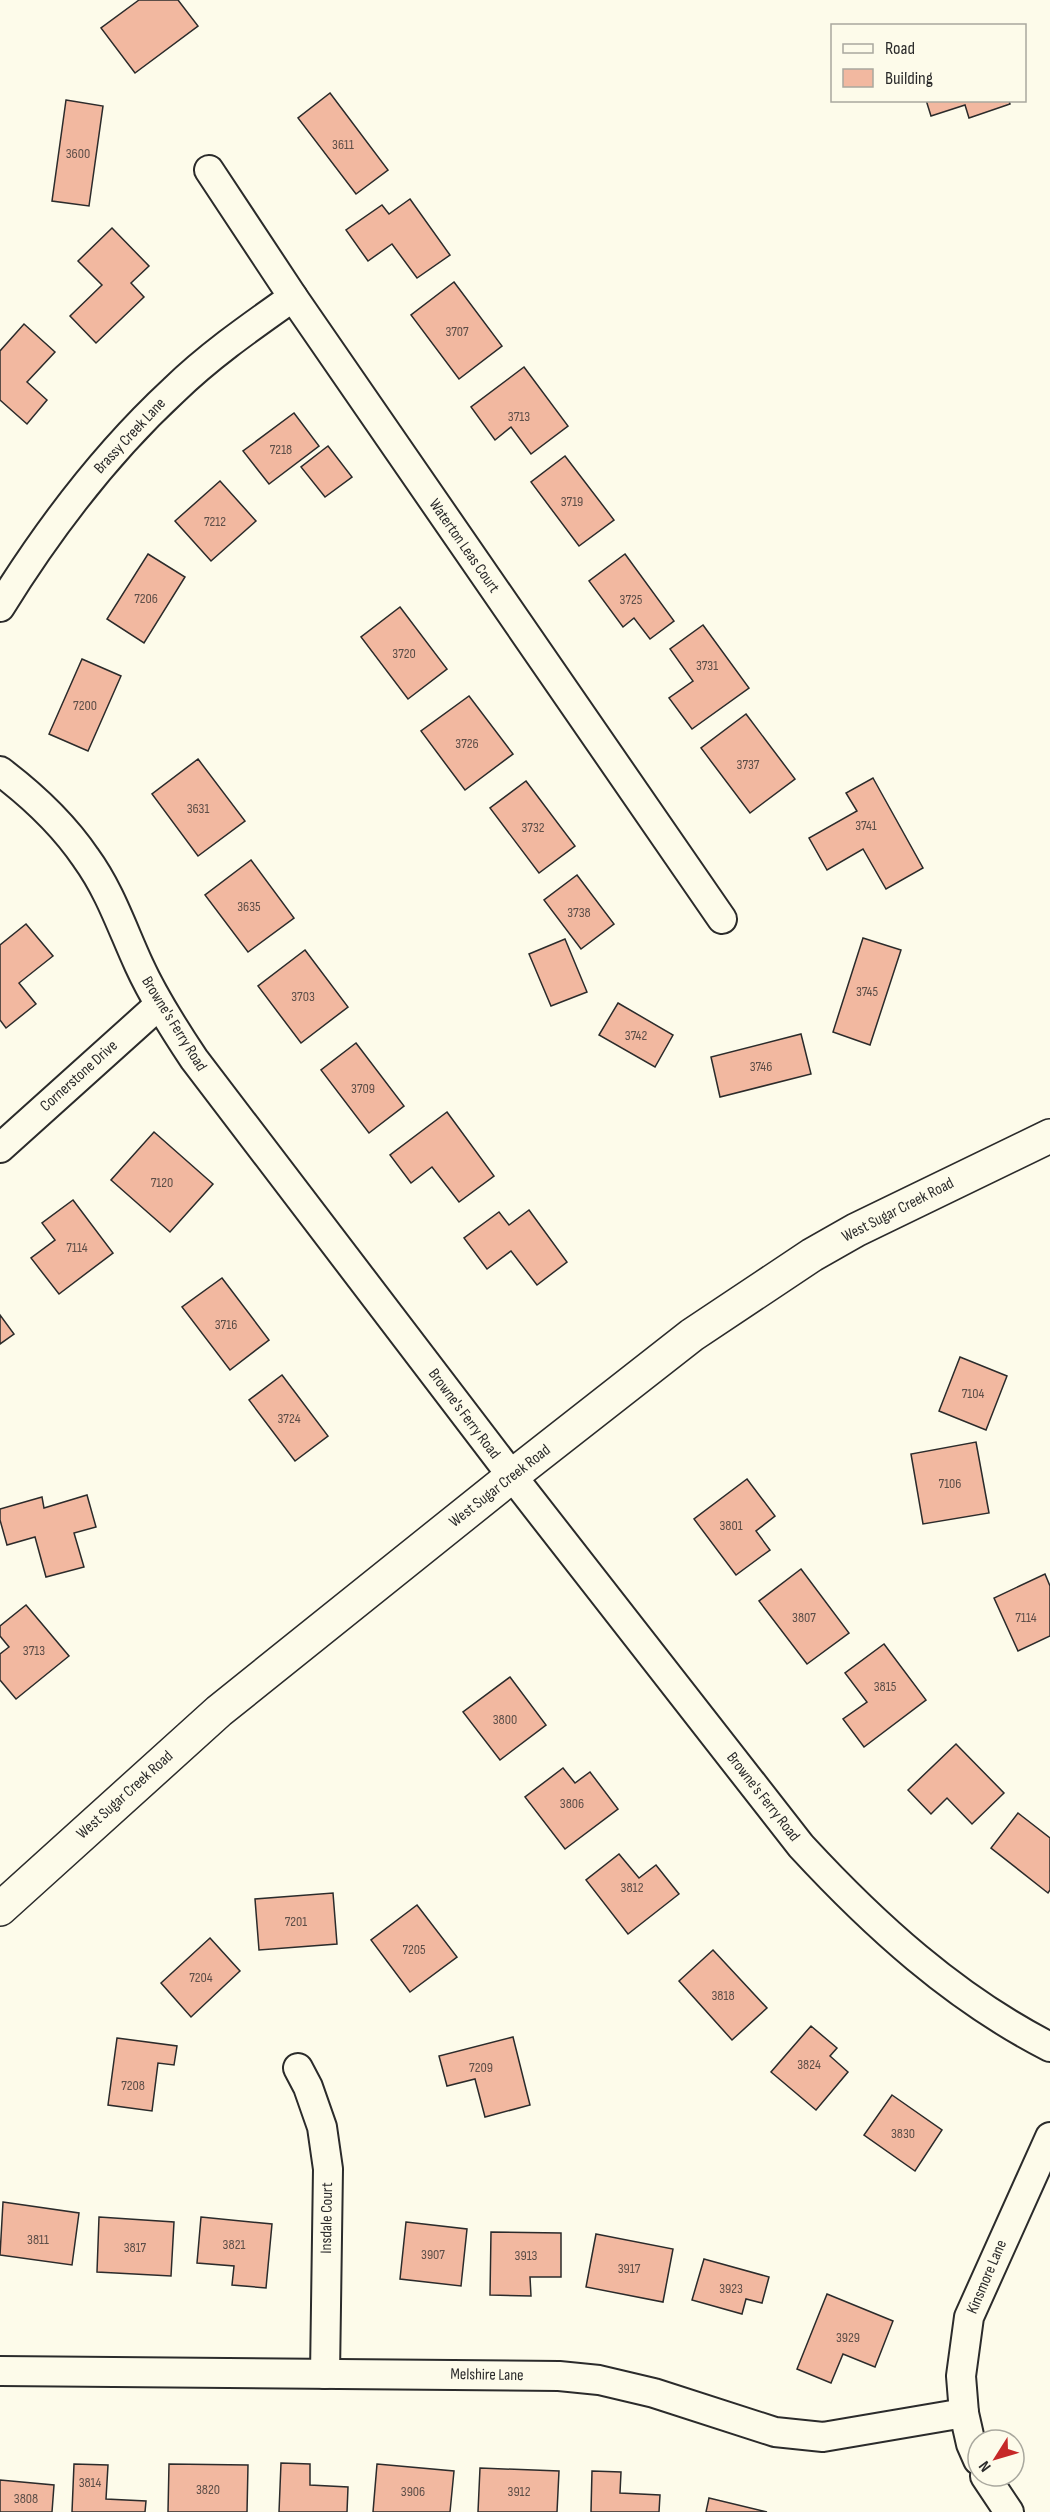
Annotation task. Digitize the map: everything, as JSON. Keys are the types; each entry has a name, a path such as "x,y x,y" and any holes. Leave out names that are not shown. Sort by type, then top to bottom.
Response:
{"main road":[{"name":"West Sugar Creek Road","path":"0,1908 219,1711 692,1335 803,1261 856,1230 1050,1136"}],"street":[{"name":"Waterton Leas Court","path":"209,170 293,297 722,919"},
{"name":"Brassy Creek Lane","path":"0,607 31,558 90,479 144,419 175,389 232,341 293,297"},
{"name":"Browne's Ferry Road","path":"0,771 31,795 70,836 116,909 139,965 159,1005 194,1059 512,1476 801,1846 852,1901 908,1952 968,1997 1050,2048"},
{"name":"Cornerstone Drive","path":"0,1148 159,1005"},
{"name":"Insdale Court","path":"298,2068 308,2087 322,2127 328,2169 325,2374"},
{"name":"Kinsmore Lane","path":"967,2428 961,2376 969,2317 1050,2137"},
{"name":"Melshire Lane","path":"0,2371 559,2376 599,2380 654,2393 775,2432 823,2437 964,2413"},
{"path":"993,2488 1009,2512"}],"building":[{"path":"139,0 178,0 198,26 135,73 101,28"},
{"path":"330,93 388,170 356,194 298,118"},
{"path":"66,100 103,106 89,206 52,201"},
{"path":"927,102 1010,102 1010,104 969,118 965,105 931,116"},
{"path":"410,199 450,255 417,278 392,244 368,261 346,230 382,205 389,214"},
{"path":"112,228 149,266 131,283 144,297 96,343 70,316 102,285 78,261"},
{"path":"454,282 502,346 459,379 411,315"},
{"path":"24,324 55,352 27,382 47,400 27,424 0,400 0,351"},
{"path":"524,367 568,426 531,454 511,427 495,440 471,407"},
{"path":"294,413 319,446 269,484 243,451"},
{"path":"328,446 352,477 325,497 301,467"},
{"path":"565,456 614,520 579,546 531,482"},
{"path":"220,481 256,521 211,561 175,521"},
{"path":"148,554 185,577 144,643 107,619"},
{"path":"625,554 674,621 650,639 634,618 623,627 589,581"},
{"path":"400,607 447,669 408,699 361,637"},
{"path":"703,625 749,688 692,729 669,698 693,681 670,649"},
{"path":"82,659 121,676 88,751 49,734"},
{"path":"469,696 513,754 465,790 421,731"},
{"path":"746,714 795,779 750,813 701,748"},
{"path":"198,759 245,821 198,856 152,794"},
{"path":"873,778 923,868 886,889 863,849 827,870 809,838 857,811 846,793"},
{"path":"526,781 575,846 539,873 490,808"},
{"path":"251,860 294,918 248,952 205,895"},
{"path":"577,875 614,924 581,949 544,900"},
{"path":"26,924 53,956 19,983 36,1004 6,1028 0,1020 0,945"},
{"path":"863,938 901,950 870,1045 833,1032"},
{"path":"565,939 587,992 551,1006 529,954"},
{"path":"305,950 348,1007 301,1043 258,986"},
{"path":"618,1003 673,1035 655,1067 599,1035"},
{"path":"801,1034 811,1074 720,1097 711,1057"},
{"path":"356,1043 404,1106 369,1133 321,1070"},
{"path":"447,1112 494,1176 459,1202 432,1167 411,1183 390,1155"},
{"path":"154,1132 213,1184 170,1232 111,1180"},
{"path":"73,1200 113,1253 59,1294 31,1258 55,1240 42,1223"},
{"path":"529,1210 567,1262 537,1285 511,1251 487,1269 464,1238 499,1212 509,1225"},
{"path":"222,1278 269,1340 230,1370 182,1307"},
{"path":"0,1315 14,1334 0,1344"},
{"path":"960,1357 1007,1376 986,1430 939,1411"},
{"path":"282,1375 328,1436 295,1461 249,1400"},
{"path":"976,1442 989,1513 923,1524 911,1454"},
{"path":"747,1479 775,1516 756,1531 770,1550 736,1575 694,1519"},
{"path":"87,1495 96,1527 74,1533 84,1567 46,1577 35,1537 7,1545 0,1520 0,1509 42,1497 44,1508"},
{"path":"801,1569 849,1633 807,1664 759,1601"},
{"path":"1045,1574 1050,1586 1050,1636 1018,1651 994,1598"},
{"path":"26,1605 69,1656 16,1699 0,1680 0,1654 9,1647 0,1636 0,1626"},
{"path":"884,1644 926,1700 864,1747 843,1719 867,1702 845,1673"},
{"path":"510,1677 546,1725 500,1760 463,1712"},
{"path":"956,1744 1004,1793 972,1824 947,1798 931,1814 908,1790"},
{"path":"563,1768 575,1783 590,1772 618,1809 565,1849 525,1797"},
{"path":"1018,1813 1050,1838 1050,1890 1048,1893 991,1848"},
{"path":"619,1854 639,1878 656,1865 679,1894 628,1934 586,1880"},
{"path":"333,1893 337,1944 259,1950 255,1899"},
{"path":"417,1905 457,1957 410,1992 371,1940"},
{"path":"210,1938 240,1971 191,2017 161,1983"},
{"path":"713,1950 767,2008 732,2040 679,1981"},
{"path":"811,2026 837,2048 830,2056 848,2072 816,2110 771,2072"},
{"path":"513,2037 530,2105 485,2117 475,2079 447,2086 439,2056"},
{"path":"117,2038 177,2046 174,2065 158,2063 152,2111 108,2105"},
{"path":"892,2095 942,2130 915,2171 864,2135"},
{"path":"3,2202 79,2213 72,2265 0,2255"},
{"path":"99,2217 174,2222 171,2276 97,2272"},
{"path":"201,2217 272,2224 266,2288 232,2285 234,2266 197,2263"},
{"path":"406,2222 467,2229 461,2286 400,2279"},
{"path":"491,2232 561,2233 561,2277 530,2277 531,2296 490,2295"},
{"path":"596,2234 673,2249 663,2302 586,2287"},
{"path":"704,2259 769,2277 762,2303 746,2299 742,2314 692,2300"},
{"path":"827,2294 893,2321 875,2367 843,2354 831,2383 797,2369"},
{"path":"281,2463 310,2464 310,2485 348,2487 347,2512 279,2512"},
{"path":"74,2464 108,2465 106,2499 146,2501 145,2512 72,2512"},
{"path":"169,2464 248,2465 247,2512 168,2512"},
{"path":"377,2464 454,2471 450,2512 373,2512"},
{"path":"480,2468 559,2471 557,2512 478,2512"},
{"path":"592,2471 621,2472 620,2493 660,2495 659,2512 591,2512"},
{"path":"0,2480 54,2485 52,2512 0,2512"},
{"path":"709,2498 767,2512 706,2512"}]}
